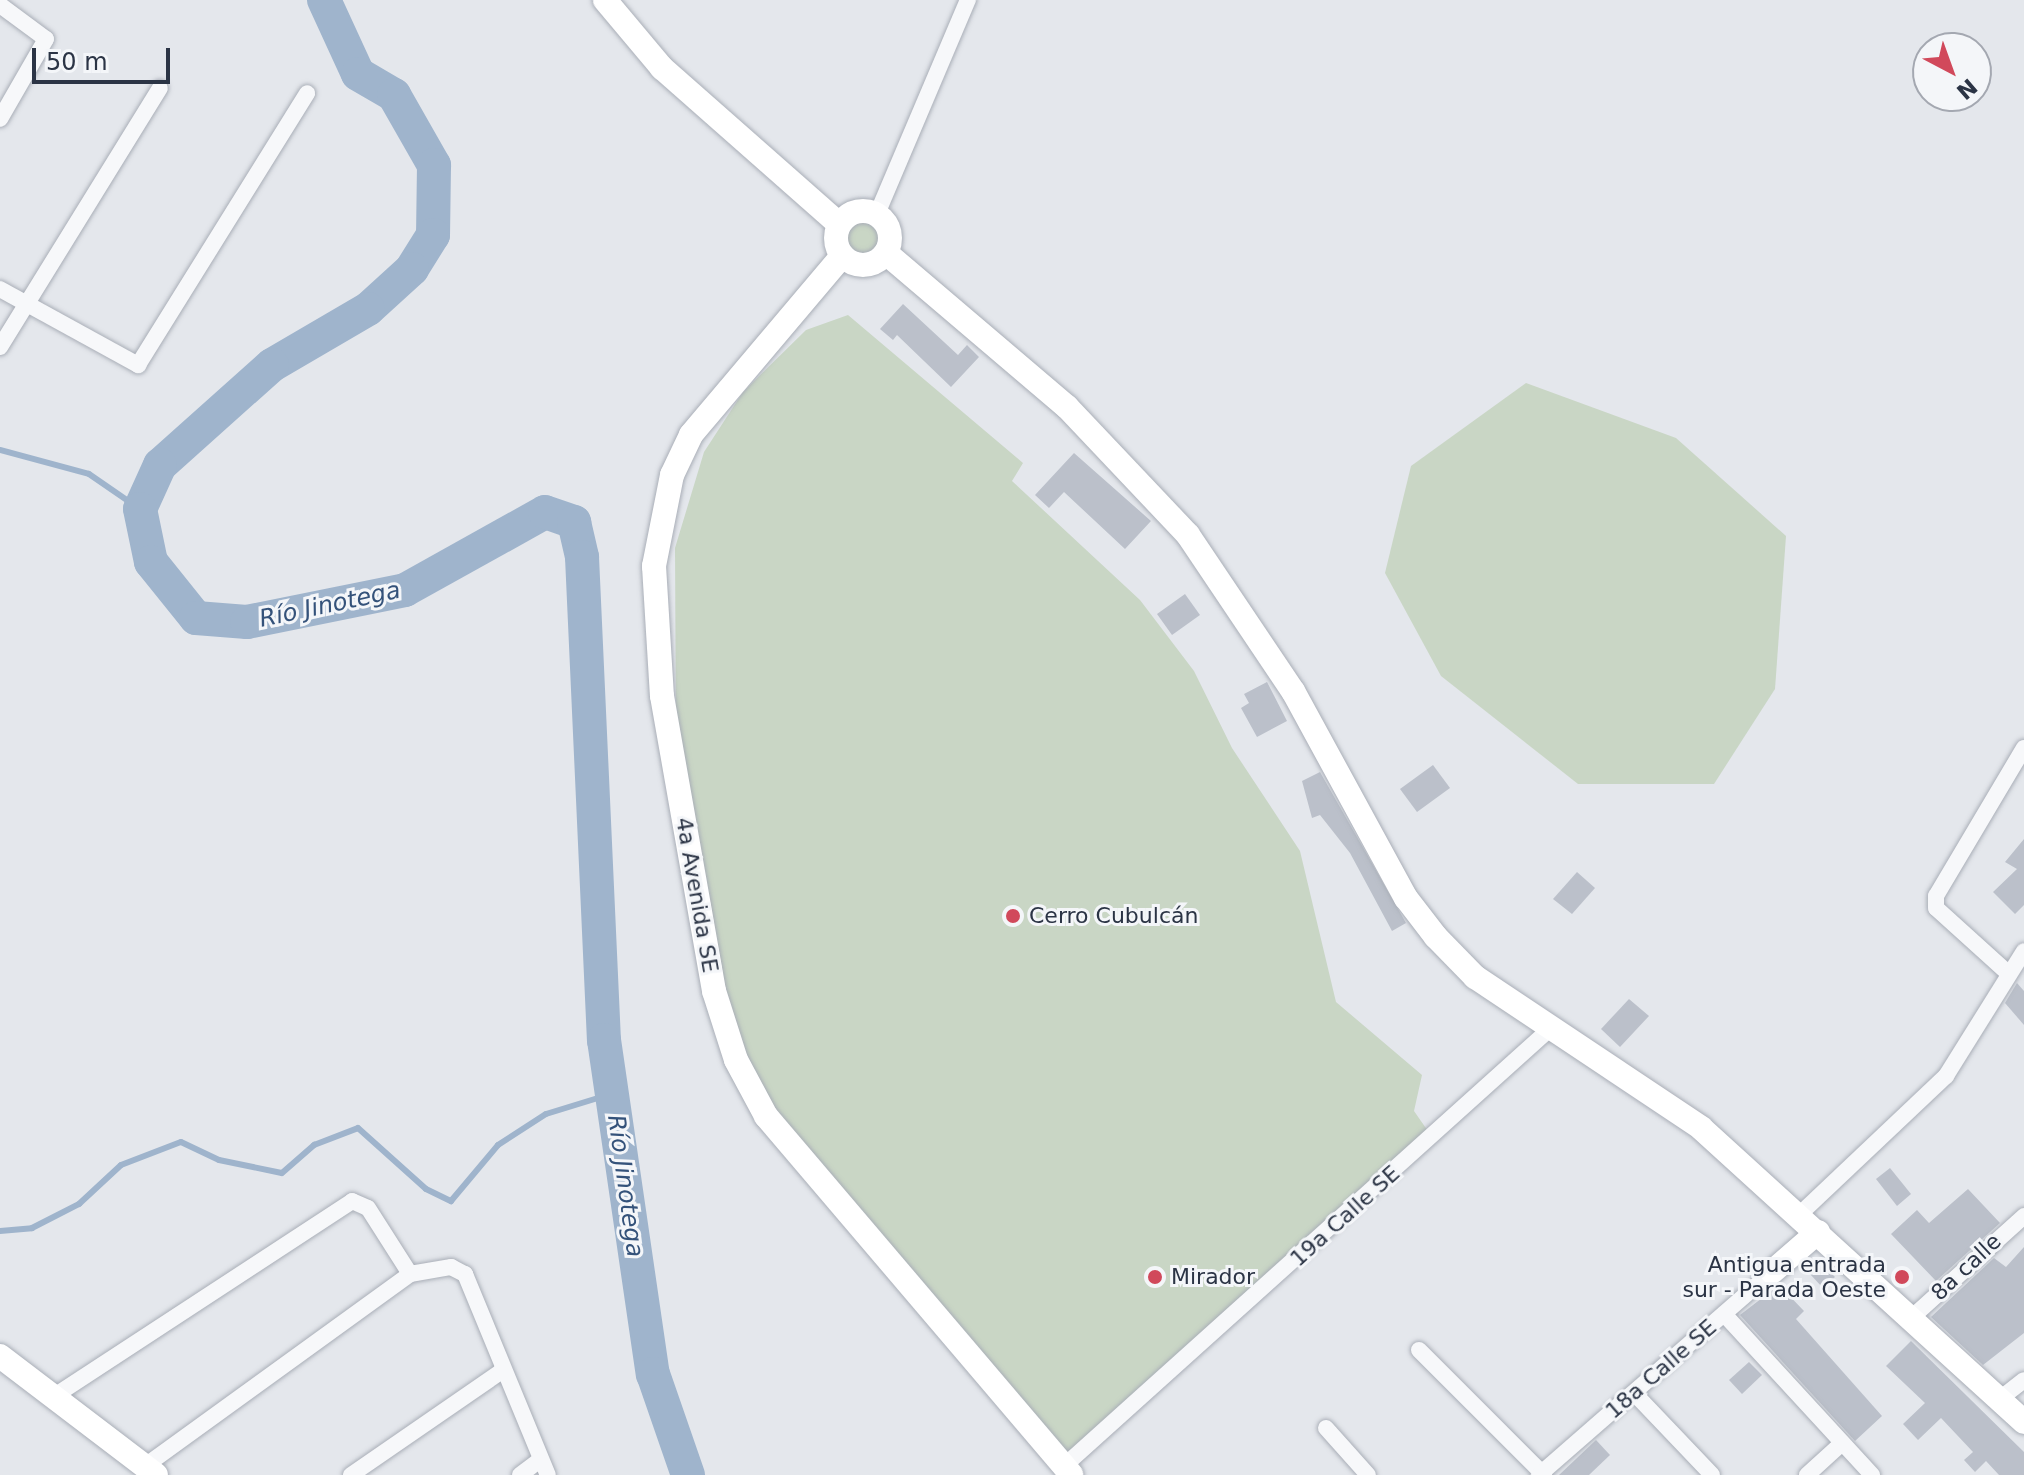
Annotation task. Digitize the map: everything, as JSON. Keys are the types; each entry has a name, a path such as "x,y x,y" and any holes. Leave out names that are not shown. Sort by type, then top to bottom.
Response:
{"main road":[{"path":"605,0 662,68 839,224 842,256 865,265 886,253"},
{"path":"839,224 856,211 877,214 888,227 886,253"},
{"path":"886,253 1067,407 1156,497 1238,603 1406,898 1475,977 1701,1128 1800,1214 1909,1320 2001,1398 2024,1422"},
{"name":"4a Avenida SE","path":"842,256 691,435 672,475 654,566 662,696 714,991 736,1060 766,1116 1067,1471"},
{"name":"18a Calle SE","path":"1772,1272 1818,1232"},
{"path":"0,1356 56,1395 151,1471"}],"street":[{"path":"877,214 968,0"},
{"path":"0,5 46,39 0,119"},
{"path":"0,347 160,88"},
{"path":"0,289 138,365 307,93"},
{"path":"2009,974 1936,908 1936,896 2024,748"},
{"path":"1800,1214 1915,1112 2024,951"},
{"name":"19a Calle SE","path":"1067,1471 1552,1027"},
{"path":"56,1395 352,1201 368,1208 410,1274"},
{"name":"8a calle","path":"1909,1320 2024,1216"},
{"path":"151,1471 410,1274 451,1267 465,1274 544,1468 520,1475"},
{"name":"18a Calle SE","path":"1542,1474 1772,1272"},
{"path":"1724,1314 1872,1475"},
{"path":"1419,1350 1542,1474"},
{"path":"351,1475 503,1370"},
{"path":"2001,1398 2024,1380"},
{"path":"1634,1393 1712,1475"},
{"path":"1326,1428 1368,1475"},
{"path":"1807,1475 1842,1443"}],"green space":[{"path":"863,214 880,221 887,238 880,255 863,262 846,255 839,238 846,221"},
{"name":"Cerro Cubulcán","path":"848,315 1023,463 1012,481 1140,600 1194,671 1232,748 1300,851 1336,1002 1422,1075 1414,1111 1430,1134 1061,1461 768,1115 739,1059 676,745 675,548 704,452 743,392 806,330"},
{"path":"1526,383 1676,438 1786,536 1775,689 1714,784 1578,784 1441,676 1385,573 1411,466"}],"building":[{"path":"903,304 958,355 967,345 979,357 951,387 897,335 893,340 880,329"},
{"path":"1074,453 1151,521 1125,549 1064,492 1049,508 1035,495"},
{"path":"1185,594 1200,615 1172,635 1157,614"},
{"path":"1267,682 1287,721 1257,737 1241,708 1249,703 1244,694"},
{"path":"1433,765 1450,788 1417,812 1400,789"},
{"path":"1320,772 1406,923 1392,931 1350,853 1320,815 1312,818 1302,781"},
{"path":"2024,839 2024,905 2015,914 1993,892 2017,869 2005,862"},
{"path":"1577,872 1595,888 1572,914 1553,899"},
{"path":"2017,983 2024,991 2024,1025 2005,1003"},
{"path":"1629,999 1649,1016 1620,1047 1601,1029"},
{"path":"1890,1168 1911,1194 1897,1206 1876,1179"},
{"path":"1968,1189 2000,1223 1936,1281 1891,1234 1917,1210 1929,1223"},
{"path":"2024,1247 2024,1333 1983,1365 1931,1317 1994,1258 2006,1267"},
{"path":"1820,1262 1835,1277 1823,1288 1809,1273"},
{"path":"1779,1285 1804,1311 1796,1319 1882,1416 1855,1441 1740,1315"},
{"path":"1911,1341 2024,1452 2024,1475 1999,1475 1986,1461 1975,1472 1964,1460 1973,1452 1941,1418 1918,1440 1903,1424 1925,1403 1886,1366"},
{"path":"1749,1362 1762,1375 1742,1394 1729,1380"},
{"path":"1596,1440 1610,1455 1589,1475 1559,1475"}],"waterway":[{"name":"Río Jinotega","path":"324,0 358,74 394,95 434,165 433,235 412,269 368,309 272,365 160,465 140,509 151,562 196,618 247,622 405,590 545,512 574,522 582,557 604,1040 653,1374 688,1475"},
{"path":"0,450 89,474 140,509"},
{"path":"0,1231 32,1228 79,1204 121,1165 181,1142 219,1160 282,1173 314,1145 358,1128 426,1189 451,1201 498,1145 546,1114 611,1094"}],"place":[{"name":"Cerro Cubulcán","path":"1013,916"},
{"name":"Mirador","path":"1155,1277"},
{"name":"Antigua entrada sur - Parada Oeste","path":"1902,1277"}]}
